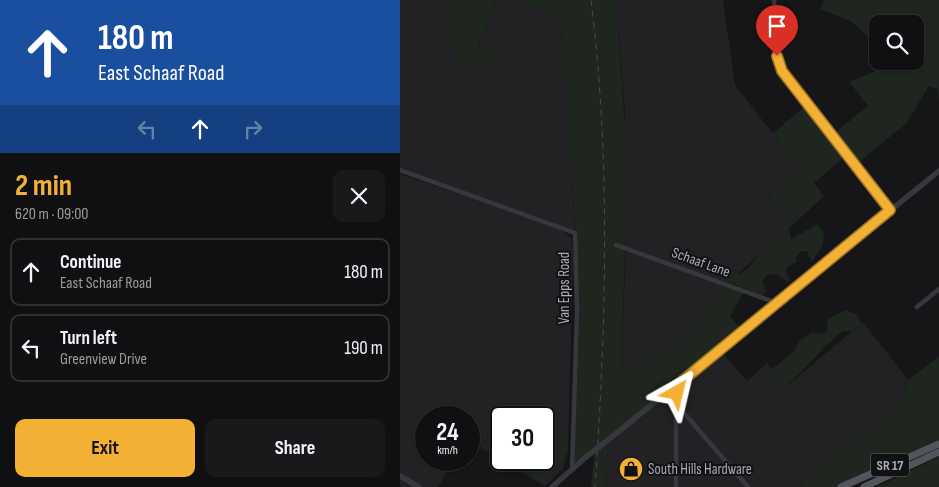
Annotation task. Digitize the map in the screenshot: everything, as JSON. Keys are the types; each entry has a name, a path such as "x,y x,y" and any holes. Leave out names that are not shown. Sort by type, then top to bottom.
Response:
{"main road":[{"name":"SR 17","path":"841,487 939,444"},
{"name":"SR 17","path":"864,487 939,452"}],"street":[{"path":"774,0 777,56 782,71 890,210"},
{"name":"Van Epps Road","path":"400,170 575,233 577,310 572,470"},
{"path":"552,487 586,457 939,171"},
{"name":"Schaaf Lane","path":"616,244 777,304"},
{"path":"917,307 939,289"},
{"path":"676,386 678,406 676,487"},
{"path":"678,406 748,487"},
{"path":"400,476 419,487"}],"shaded area":[{"path":"400,0 452,0 447,15 474,61 495,0 510,0 554,15 562,36 567,87 575,233 400,170"},
{"path":"452,0 495,0 478,48 504,58 492,68 486,70 473,69 452,62 454,53 447,15"},
{"path":"510,0 616,0 628,168 621,370 625,377 696,331 725,285 744,292 730,316 743,331 608,440 606,487 591,487 595,451 572,470 577,311 576,238 562,36 554,15"},
{"path":"616,0 723,0 735,85 799,167 768,195 796,222 725,285 696,331 625,378 621,370 626,249 625,112"},
{"path":"824,0 939,0 939,103 938,89 929,86 906,124 855,165 847,155 814,183 824,196 796,222 768,195 799,167 773,133 808,104 832,135 868,106 849,82 878,70 924,70 924,15 869,15 869,38 851,21 820,9"},
{"path":"400,174 561,229 571,238 573,250 568,450 563,468 545,486 520,471 555,471 555,406 490,406 490,453 480,447 480,406 415,406 415,471 447,471 438,487 400,487"},
{"path":"818,224 824,234 823,244 812,262 807,251 801,251 796,257 797,262 788,266 785,271 790,278 788,282 776,274 767,275 762,282 766,291 762,295 728,282 726,279 730,271 738,275 748,269 760,253 772,244 782,227 788,226 791,239"},
{"path":"846,310 858,315 861,324 851,332 843,331 835,337 786,386 772,369 793,352 800,340 812,332 824,334 827,331 828,319"},
{"path":"863,322 908,380 902,403 800,483 802,487 606,487 608,440 720,350 747,381 767,363 787,386"},
{"path":"939,357 939,444 841,487 802,487 800,483 902,403 908,380"},
{"path":"558,432 567,442 567,448 555,470 555,441"},
{"path":"939,457 939,487 877,487"},
{"path":"521,471 554,471 543,482"}],"railway":[{"path":"591,0 602,121 605,243 602,366 595,487"}],"place":[{"name":"South Hills Hardware","path":"631,469"}],"route":[{"path":"677,393 676,386 890,210 782,71 777,56"}]}
